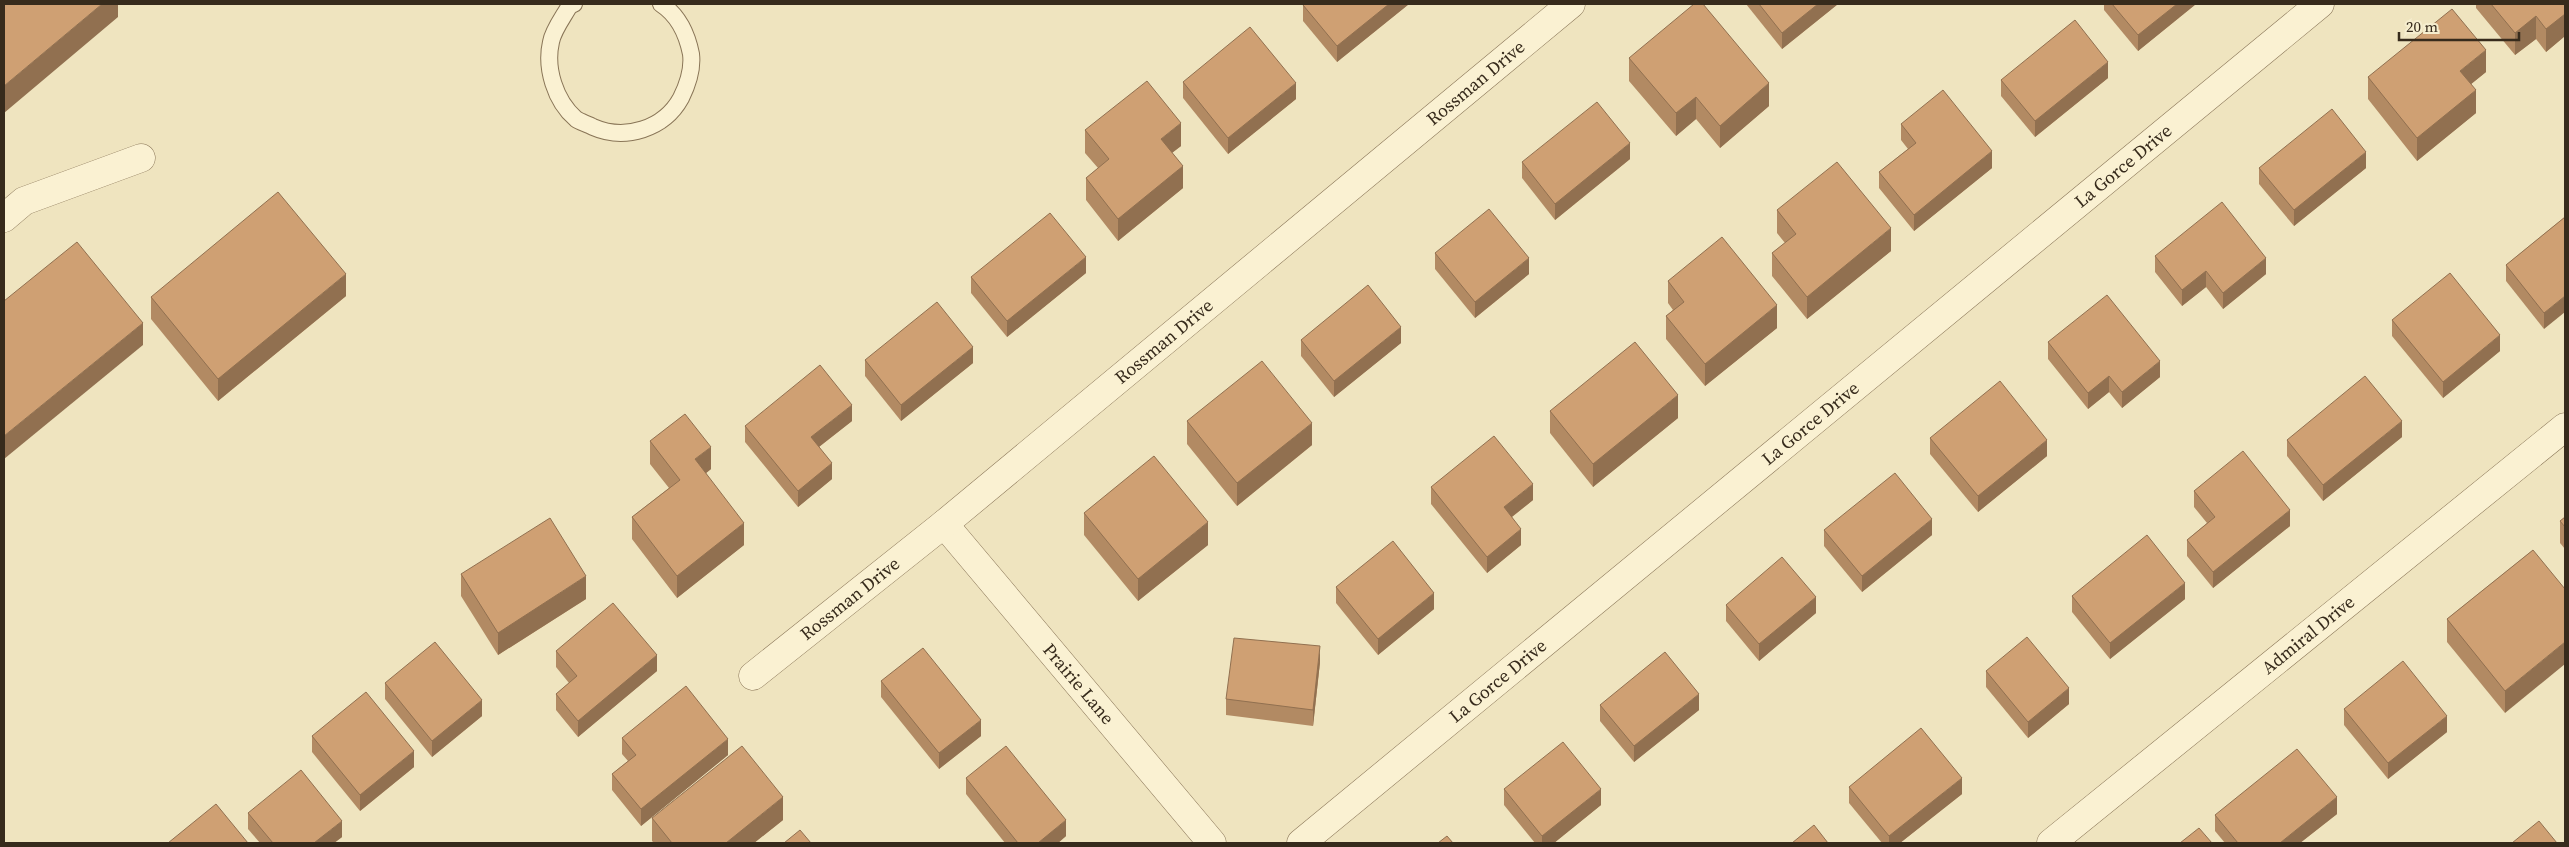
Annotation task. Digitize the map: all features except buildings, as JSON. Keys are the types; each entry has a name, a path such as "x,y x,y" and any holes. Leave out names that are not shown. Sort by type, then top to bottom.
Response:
{"street":[{"name":"Rossman Drive","path":"752,676 944,524 1572,4"},
{"name":"La Gorce Drive","path":"1301,843 2320,4"},
{"path":"4,218 24,201 141,158"},
{"name":"Admiral Drive","path":"2051,843 2565,427"},
{"name":"Prairie Lane","path":"944,524 1212,843"}],"lane":[{"path":"571,4 551,40 548,65 560,99 576,119 608,134 632,133 654,125 674,111 687,86 692,63 688,36 670,10 661,4"}]}
